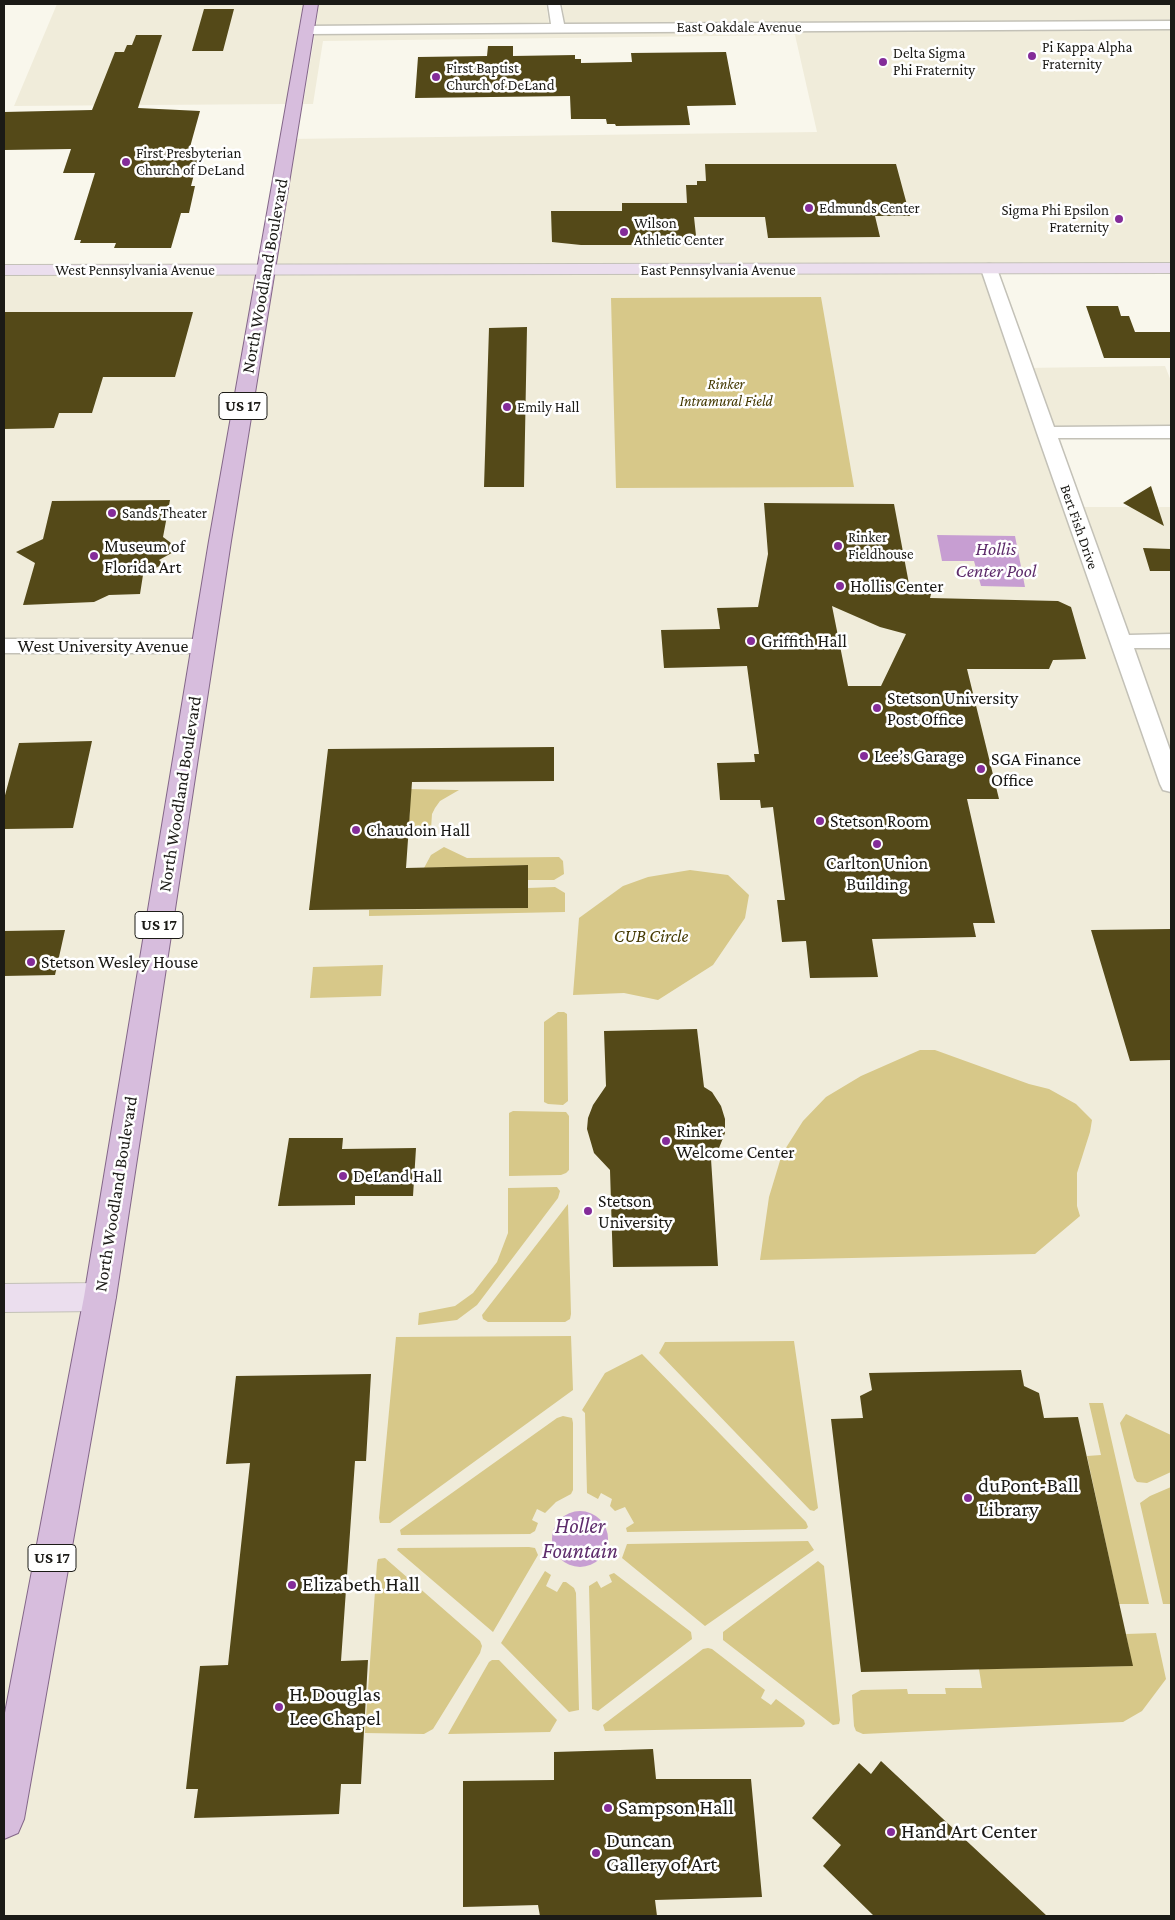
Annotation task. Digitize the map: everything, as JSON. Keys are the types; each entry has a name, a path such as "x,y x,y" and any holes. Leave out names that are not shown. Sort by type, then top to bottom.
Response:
{"main road":[{"name":"North Woodland Boulevard","path":"4,1819 100,1297 203,646 311,4"}],"street":[{"path":"554,4 558,28"},
{"name":"East Oakdale Avenue","path":"307,30 1171,25"},
{"name":"East Pennsylvania Avenue","path":"266,270 1171,268"},
{"name":"Bert Fish Drive","path":"989,269 1171,784"},
{"name":"West Pennsylvania Avenue","path":"4,270 266,270"},
{"path":"1046,433 1171,432"},
{"path":"1120,642 1171,641"},
{"name":"West University Avenue","path":"4,646 203,646"},
{"path":"4,1298 100,1297"}],"shaded area":[{"path":"57,4 303,4 286,104 14,106"},
{"path":"319,4 546,4 549,24 316,26"},
{"path":"562,4 1171,4 1171,21 565,24"},
{"name":"Stetson University","path":"1171,25 1171,268 990,269 1024,368 1165,366 1171,381 1171,432 1046,433 1072,507 1171,507 1171,1916 4,1916 4,270 265,270 288,139 817,132 795,35 323,41 313,104 303,104 315,33 793,27","holes":["237,380 245,380 236,434 228,434"]}],"green space":[{"name":"Rinker Intramural Field","path":"821,297 854,487 616,488 611,298"},
{"path":"409,789 459,790 440,801 432,814 431,829 407,829 410,813"},
{"path":"444,847 467,858 559,857 563,861 564,874 554,880 528,880 528,865 424,868 431,855"},
{"name":"CUB Circle","path":"690,870 728,875 749,895 745,918 713,965 658,1000 624,993 573,995 579,918 623,886 648,877"},
{"path":"555,887 565,893 565,912 369,916 369,910 528,908 528,888"},
{"path":"383,965 381,996 310,998 313,967"},
{"path":"558,1012 567,1014 568,1101 563,1105 544,1102 544,1022"},
{"path":"920,1050 935,1050 1029,1084 1049,1089 1076,1104 1092,1120 1077,1173 1077,1206 1080,1216 1035,1254 760,1260 769,1197 782,1154 803,1121 826,1097 861,1076"},
{"path":"513,1111 566,1112 569,1116 569,1170 566,1173 561,1175 509,1176 509,1113"},
{"path":"557,1187 560,1191 558,1198 477,1305 457,1320 418,1325 419,1313 455,1306 473,1293 497,1262 508,1233 508,1188"},
{"path":"568,1204 570,1319 565,1322 488,1322 483,1319 482,1315"},
{"path":"571,1336 573,1390 390,1523 380,1523 396,1337"},
{"path":"794,1341 818,1508 814,1511 810,1510 659,1353 665,1342"},
{"path":"642,1354 806,1522 808,1527 806,1529 627,1532 626,1528 634,1523 625,1507 615,1511 610,1506 612,1499 601,1493 598,1499 587,1493 585,1413 582,1410 605,1373"},
{"path":"1089,1403 1103,1403 1149,1604 1119,1604 1087,1456 1101,1455"},
{"path":"1126,1414 1171,1435 1171,1472 1147,1483 1137,1482 1134,1478 1120,1423"},
{"path":"563,1416 572,1418 573,1423 573,1490 571,1494 556,1502 545,1513 537,1509 532,1520 538,1523 535,1531 530,1534 401,1535 400,1530 557,1418"},
{"path":"1171,1487 1171,1604 1163,1604 1140,1503 1150,1496"},
{"path":"808,1541 814,1550 705,1626 622,1558 627,1544"},
{"path":"398,1548 535,1548 538,1555 493,1632 397,1550"},
{"path":"385,1558 480,1641 482,1646 480,1653 433,1729 424,1734 365,1733 377,1563 378,1559"},
{"path":"818,1561 824,1566 840,1720 839,1724 833,1725 723,1640 723,1632"},
{"path":"545,1571 551,1575 546,1586 557,1592 563,1582 566,1582 574,1588 576,1593 579,1710 569,1712 501,1643"},
{"path":"614,1573 691,1632 692,1639 598,1711 592,1709 589,1586 597,1581 601,1588 612,1582 609,1575"},
{"path":"1156,1633 1166,1679 1142,1711 1123,1722 863,1734 856,1731 854,1726 852,1695 861,1690 907,1689 908,1694 946,1694 945,1688 982,1688 979,1669 1132,1666 1126,1634"},
{"path":"703,1649 712,1649 765,1690 761,1698 771,1705 776,1699 804,1720 805,1724 802,1727 605,1731 603,1725"},
{"path":"499,1660 557,1720 550,1732 448,1734 489,1662"}],"water":[{"name":"Hollis Center Pool","path":"937,535 1015,536 1025,587 981,586 974,561 942,561"},
{"name":"Holler Fountain","path":"580,1511 591,1513 600,1519 606,1528 608,1539 606,1550 600,1559 591,1565 580,1567 569,1565 560,1559 554,1550 552,1539 554,1528 560,1519 569,1513"}],"building":[{"path":"204,9 234,9 223,51 192,51"},
{"path":"136,35 162,35 138,108 200,111 190,147 193,147 192,151 200,151 191,186 195,186 189,213 181,213 171,248 114,248 116,243 80,243 81,240 74,240 95,173 63,173 71,149 4,150 4,112 92,110 115,52 124,52 127,45 132,45"},
{"path":"488,46 513,46 513,56 575,55 575,59 581,59 581,63 632,62 631,53 726,52 736,105 687,106 690,125 616,126 615,124 607,124 606,119 571,119 570,96 415,98 418,57 487,56"},
{"name":"Edmunds Center","path":"705,164 896,164 910,216 875,216 880,237 768,238 765,217 694,217 697,245 581,245 552,242 551,211 622,211 622,203 687,203 686,185 697,185 697,181 706,181"},
{"path":"1086,306 1118,306 1121,316 1129,316 1135,332 1171,332 1171,358 1104,358"},
{"path":"4,312 193,312 175,377 103,377 92,413 59,413 54,428 4,429"},
{"path":"527,327 524,487 484,487 489,328"},
{"path":"1151,486 1164,526 1123,503"},
{"name":"Museum of Florida Art","path":"170,500 163,537 179,549 159,560 163,564 143,575 140,594 109,595 94,602 23,605 35,563 16,552 43,539 52,501"},
{"path":"764,503 894,504 909,584 932,590 930,598 1058,601 1071,607 1086,659 1053,660 1049,669 967,669 999,799 967,799 995,923 973,923 976,937 872,939 878,977 810,978 806,941 782,942 777,900 785,900 773,807 761,808 760,800 720,800 717,763 755,762 754,754 759,754 747,666 664,668 661,630 720,629 717,608 758,607 768,554","holes":["832,606 880,627 906,634 881,686 848,686"]},
{"path":"1143,548 1171,549 1171,571 1150,571"},
{"path":"92,741 73,828 4,829 4,799 19,743"},
{"name":"Chaudoin Hall","path":"554,747 554,781 412,782 406,868 528,865 528,908 309,910 328,749"},
{"path":"1171,929 1171,1060 1130,1061 1091,930"},
{"name":"Stetson Wesley House","path":"65,930 55,975 4,976 4,931"},
{"name":"Rinker Welcome Center","path":"697,1029 704,1087 712,1092 721,1106 725,1119 725,1133 719,1148 711,1159 718,1266 613,1267 610,1170 594,1153 587,1129 588,1118 593,1105 606,1086 604,1031"},
{"name":"DeLand Hall","path":"289,1138 343,1138 342,1149 416,1148 413,1196 355,1196 355,1205 278,1206"},
{"name":"duPont-Ball Library","path":"1021,1370 1024,1386 1039,1393 1044,1418 1078,1417 1133,1666 861,1672 831,1419 863,1418 860,1396 872,1390 869,1373"},
{"name":"Elizabeth Hall","path":"371,1374 366,1461 355,1461 341,1661 368,1660 361,1784 341,1784 339,1814 194,1818 198,1789 186,1789 200,1666 228,1665 250,1463 226,1464 236,1376"},
{"name":"Sampson Hall","path":"653,1749 656,1779 751,1779 762,1897 655,1900 657,1916 540,1916 538,1905 463,1907 463,1781 554,1780 554,1752"},
{"name":"Hand Art Center","path":"881,1761 1047,1916 874,1916 823,1866 841,1845 812,1818 859,1763 871,1774"}],"place":[{"name":"Pi Kappa Alpha Fraternity","path":"1032,56"},
{"name":"Delta Sigma Phi Fraternity","path":"883,62"},
{"name":"First Baptist Church of DeLand","path":"436,77"},
{"name":"First Presbyterian Church of DeLand","path":"126,162"},
{"name":"Edmunds Center","path":"809,208"},
{"name":"Sigma Phi Epsilon Fraternity","path":"1119,219"},
{"name":"Wilson Athletic Center","path":"624,232"},
{"name":"Emily Hall","path":"507,407"},
{"name":"Sands Theater","path":"112,513"},
{"name":"Rinker Fieldhouse","path":"838,546"},
{"name":"Museum of Florida Art","path":"94,556"},
{"name":"Hollis Center","path":"840,586"},
{"name":"Griffith Hall","path":"751,641"},
{"name":"Stetson University Post Office","path":"877,708"},
{"name":"Lee’s Garage","path":"864,756"},
{"name":"SGA Finance Office","path":"981,769"},
{"name":"Stetson Room","path":"820,821"},
{"name":"Chaudoin Hall","path":"356,830"},
{"name":"Carlton Union Building","path":"877,844"},
{"name":"Stetson Wesley House","path":"31,962"},
{"name":"Rinker Welcome Center","path":"666,1141"},
{"name":"DeLand Hall","path":"343,1176"},
{"name":"Stetson University","path":"588,1211"},
{"name":"duPont-Ball Library","path":"968,1498"},
{"name":"Elizabeth Hall","path":"292,1585"},
{"name":"H. Douglas Lee Chapel","path":"279,1707"},
{"name":"Sampson Hall","path":"608,1808"},
{"name":"Hand Art Center","path":"891,1832"},
{"name":"Duncan Gallery of Art","path":"596,1853"}]}
